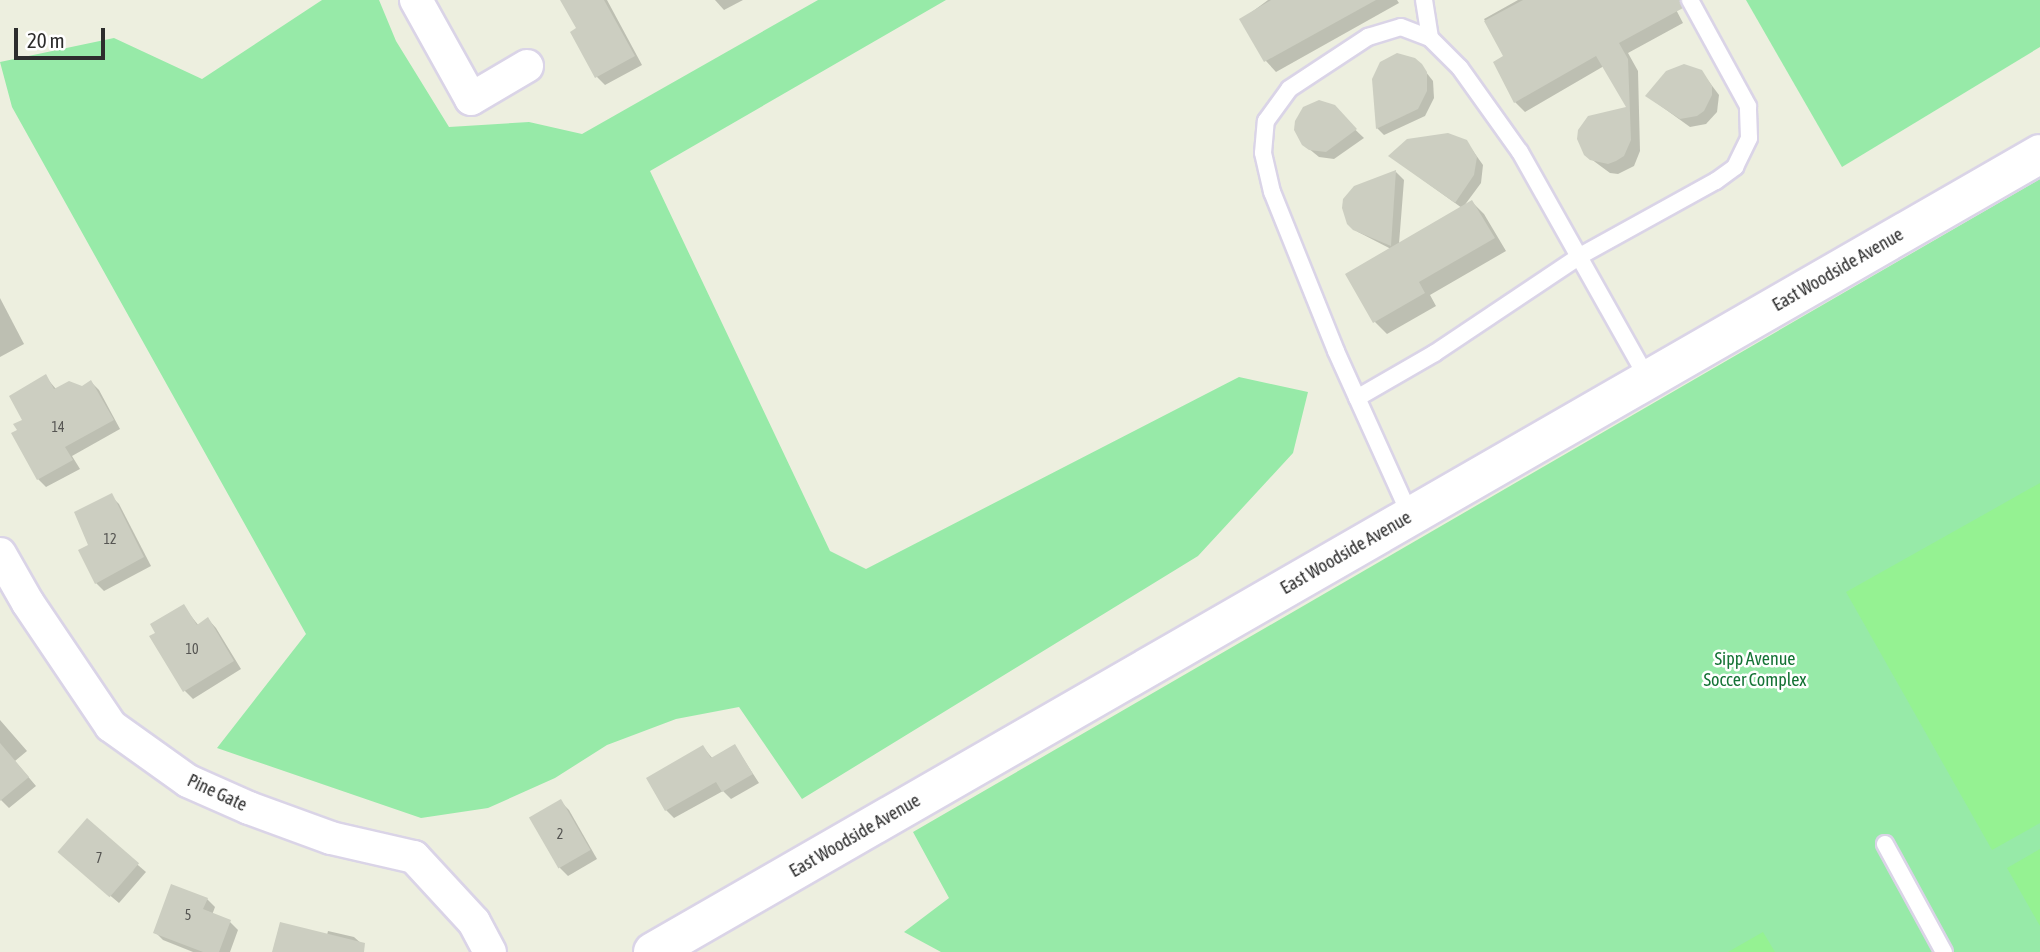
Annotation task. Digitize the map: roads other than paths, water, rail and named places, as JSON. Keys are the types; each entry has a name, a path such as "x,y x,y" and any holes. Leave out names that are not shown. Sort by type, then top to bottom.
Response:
{"main road":[{"name":"East Woodside Avenue","path":"653,952 2040,154"}],"street":[{"path":"416,0 471,99 527,66"},
{"name":"Pine Gate","path":"0,554 28,603 111,726 188,781 249,808 331,838 414,857 474,922 490,952"}],"lane":[{"path":"1424,0 1430,38"},
{"path":"1357,398 1435,352 1580,256 1716,181 1735,167 1749,138 1748,106 1690,0"},
{"path":"1410,516 1357,398 1272,192 1263,153 1266,121 1289,89 1368,37 1401,27 1430,38 1460,68 1520,152 1648,379"},
{"path":"1885,844 1944,952"}],"park label":[{"name":"Sipp Avenue Soccer Complex","path":"1755,670"}]}
